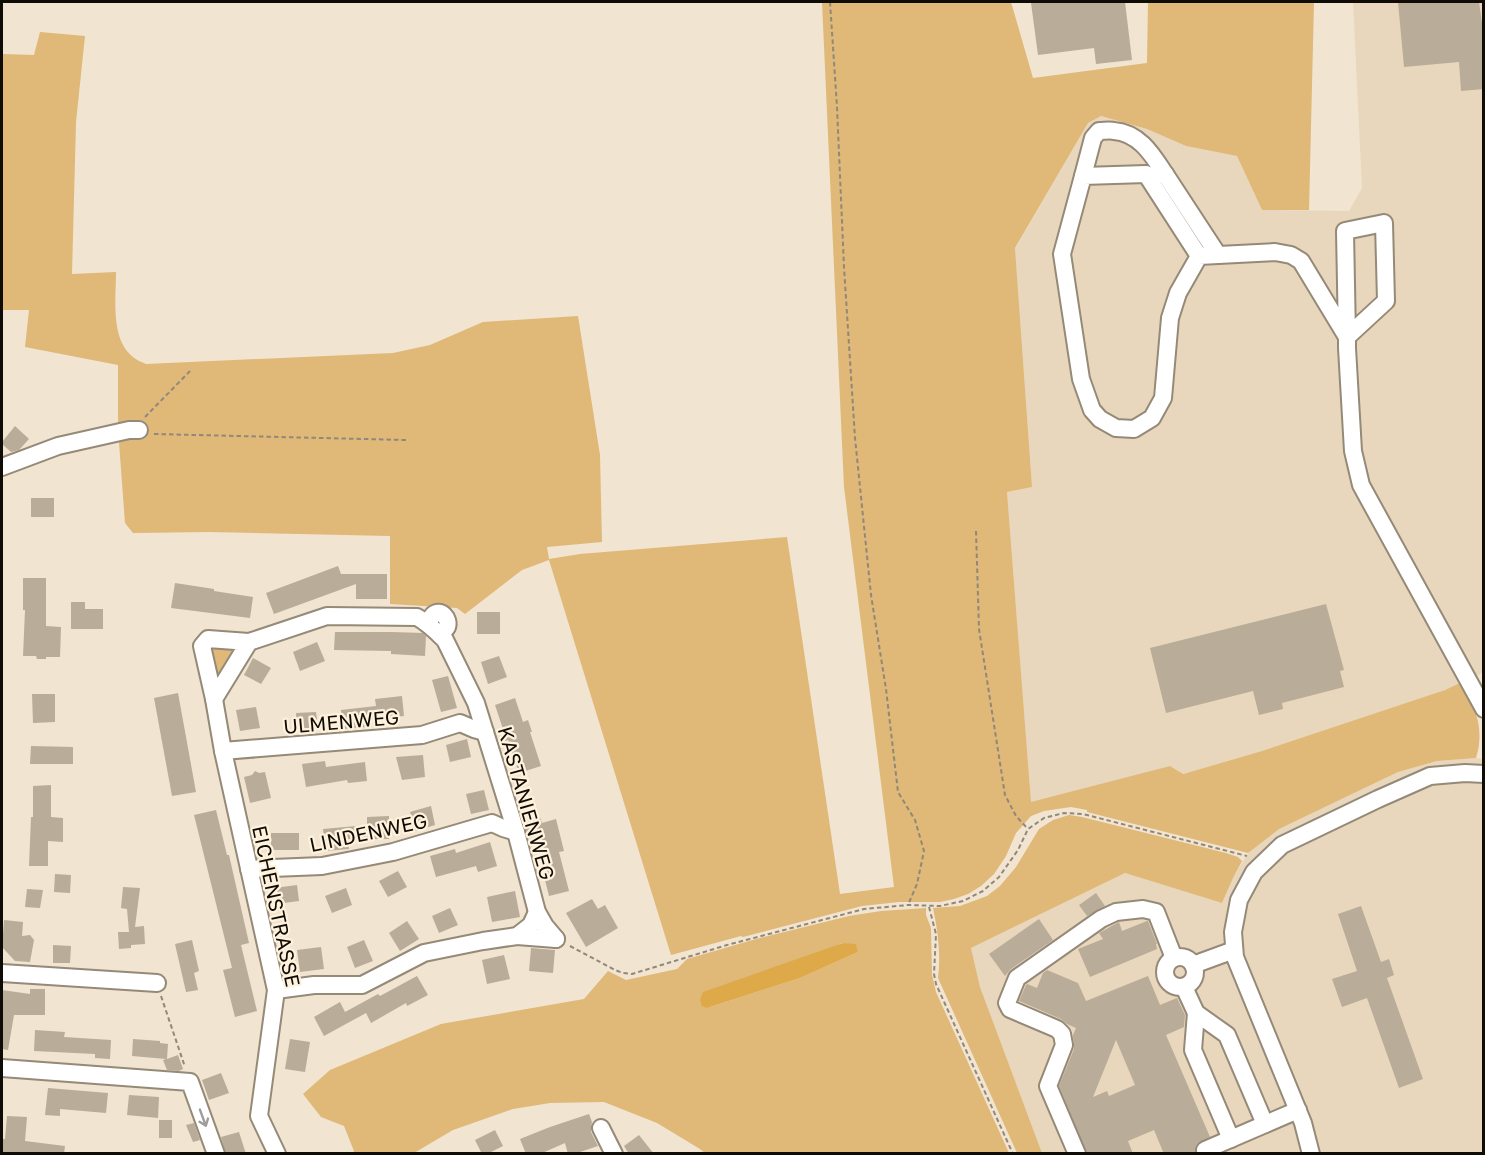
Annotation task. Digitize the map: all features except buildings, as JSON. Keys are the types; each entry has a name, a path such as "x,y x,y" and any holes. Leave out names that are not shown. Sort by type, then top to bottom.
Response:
{"street":[{"path":"1199,256 1178,293 1170,318 1162,399 1152,417 1134,429 1116,428 1100,419 1092,410 1081,379 1062,254 1093,138 1099,131 1115,130 1133,137 1148,148 1218,255"},
{"path":"1146,174 1199,256"},
{"path":"1083,176 1166,174"},
{"path":"1347,337 1386,301 1384,223 1344,231 1347,337 1353,452 1361,485 1484,709"},
{"path":"1199,256 1275,252 1291,255 1301,261 1347,337"},
{"path":"2,467 58,446 129,430 139,430"},
{"name":"KASTANIENWEG","path":"249,642 327,616 417,617 438,633 476,703 516,832 537,912 556,939"},
{"name":"EICHENSTRASSE","path":"249,642 208,639 202,646 276,990 259,1116 278,1154"},
{"path":"214,699 249,642"},
{"path":"476,703 460,723 485,732"},
{"name":"ULMENWEG","path":"223,752 422,735 460,723"},
{"path":"1311,1154 1298,1110 1234,957 1233,932 1239,900 1254,872 1282,845 1430,776 1484,774"},
{"path":"507,802 492,823 516,832"},
{"name":"LINDENWEG","path":"249,869 322,866 381,855 492,823"},
{"path":"1077,1154 1048,1086 1064,1045 1062,1034 1057,1029 1010,1009 1007,1003 1013,984 1017,978 1101,919 1116,912 1143,909 1155,912 1174,958"},
{"path":"517,936 531,926 537,912"},
{"path":"276,990 314,985 362,985 424,953 483,941 517,936 556,939"},
{"path":"1193,965 1234,950"},
{"path":"1174,958 1184,958 1193,965 1194,977 1184,987 1172,985 1165,976 1166,965 1174,958"},
{"path":"2,973 157,983"},
{"path":"1184,987 1196,1013 1193,1050 1231,1139"},
{"path":"1196,1013 1227,1035 1265,1124"},
{"path":"2,1068 190,1082 216,1154"},
{"path":"1205,1150 1298,1110"},
{"path":"601,1128 614,1154"}],"path":[{"path":"830,2 844,278 855,438 871,595 886,689 898,792 915,820 924,851 917,884 908,905"},
{"path":"190,371 146,415 139,430 155,435 406,440"},
{"path":"976,531 979,629 1005,795 1016,816 1028,829"},
{"path":"556,939 615,970 632,974 727,945 864,909 908,905 940,906 963,900 983,891 999,877 1018,850 1028,829 1044,818 1064,813 1083,814 1249,857"},
{"path":"929,906 936,934 934,974 936,984 1013,1154"},
{"path":"157,983 190,1082"}],"shaded area":[{"path":"822,2 1011,2 1033,78 1147,63 1148,2 1314,2 1309,210 1262,210 1237,156 1186,146 1147,129 1101,116 1088,123 1015,248 1032,487 1007,492 1031,802 1170,766 1183,774 1262,751 1445,690 1462,682 1475,710 1479,728 1479,747 1476,758 1437,761 1398,772 1279,829 1248,853 1087,812 1087,810 1071,807 1044,811 1031,816 1016,833 1006,856 994,874 968,894 940,902 899,902 862,906 671,955 549,560 522,570 465,614 457,608 390,604 390,536 209,532 133,533 125,523 118,429 118,365 25,347 29,310 2,310 2,54 34,55 40,32 85,36 76,122 72,274 116,272 115,305 118,329 126,349 137,360 146,364 393,353 430,345 483,322 578,316 600,455 602,542 547,547 549,559 580,554 787,537 840,894 894,887 844,487"},
{"path":"1353,2 1483,2 1484,670 1479,675 1445,690 1262,751 1182,774 1170,766 1031,803 1007,492 1032,487 1015,249 1088,123 1101,116 1147,129 1186,146 1237,156 1262,210 1349,211 1362,188"},
{"path":"211,646 238,648 217,682"},
{"path":"1483,759 1483,1153 1042,1153 980,987 971,948 1125,873 1222,903 1246,856 1279,829 1398,772 1437,761"},
{"path":"1069,815 1226,853 1242,861 1222,903 1125,873 971,948 980,987 1042,1153 1017,1153 938,978 939,943 933,908 960,906 987,896 1000,886 1016,867 1039,829 1053,820"},
{"path":"926,908 931,928 932,975 936,992 1009,1153 705,1153 657,1123 604,1102 550,1103 513,1109 453,1130 414,1153 353,1153 344,1126 321,1117 303,1094 330,1070 441,1024 584,999 608,971 626,980 677,969 687,959 756,939 849,916","holes":["842,943 856,945 858,952 800,978 707,1008"]},
{"path":"843,943 856,944 858,952 800,978 707,1008 702,1006 700,1000 703,992"}]}
